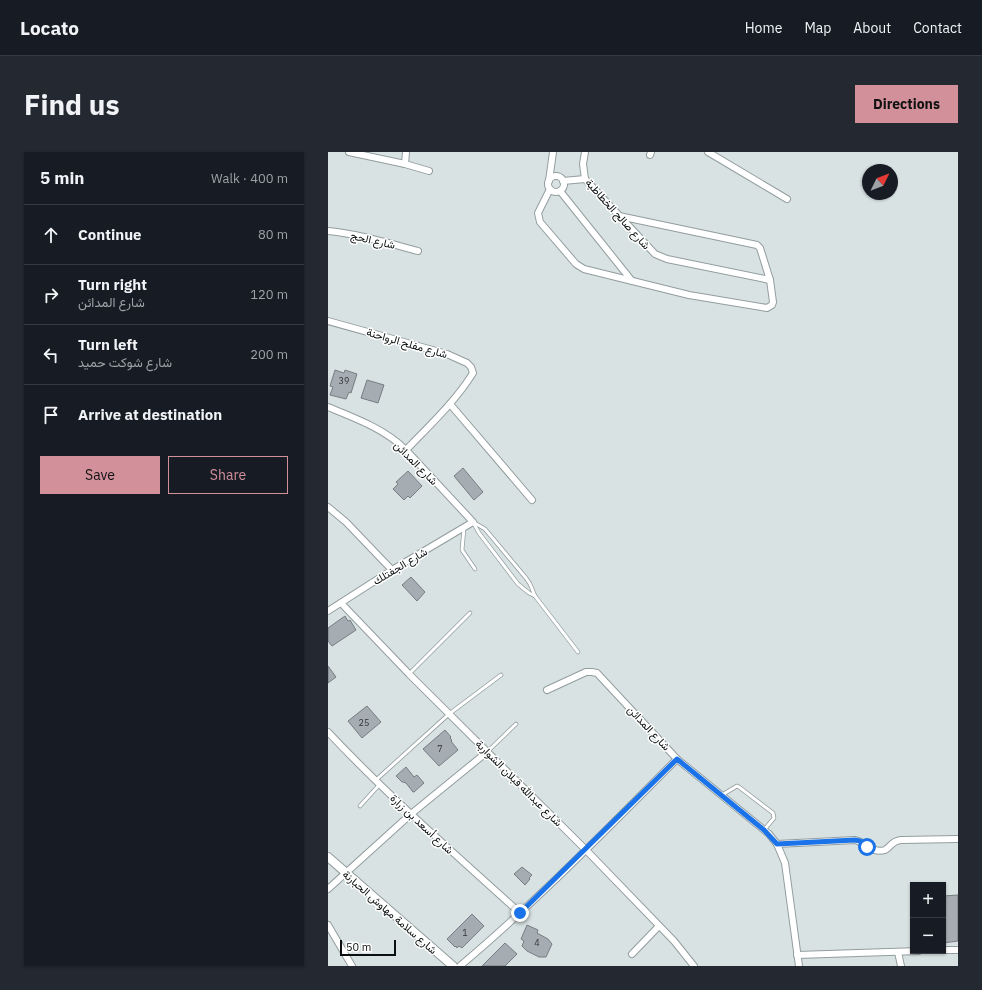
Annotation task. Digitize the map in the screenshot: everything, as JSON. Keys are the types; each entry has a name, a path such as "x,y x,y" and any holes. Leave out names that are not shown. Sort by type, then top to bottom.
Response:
{"street":[{"path":"349,152 405,164 429,171"},
{"path":"405,164 406,152"},
{"path":"553,152 549,181 550,189 538,213 540,222 576,264 584,269 689,295 767,308 771,306 773,302 770,280 760,248 756,244 620,216"},
{"name":"شارع صالح الخطاطبة","path":"584,152 583,164 585,179 650,249 660,257 770,280"},
{"path":"708,152 787,200"},
{"path":"549,181 556,177 563,181 585,179"},
{"path":"550,189 554,192 560,191 563,189 563,181"},
{"path":"560,191 632,281"},
{"name":"شارع الحج","path":"328,231 367,237 418,251"},
{"name":"شارع مفلح الرواحنة","path":"328,321 447,354 467,363 471,367 472,373 466,384 450,404 406,450"},
{"path":"450,404 532,500"},
{"name":"شارع المدائن","path":"328,408 374,427 395,440 473,522"},
{"path":"328,507 346,522 392,570"},
{"name":"شارع الجفتلك","path":"328,611 392,570 473,522"},
{"name":"شارع عبدالله قبلان الشواربة","path":"341,603 409,674 586,850 674,941 694,966"},
{"name":"شارع المدائن","path":"547,690 586,672 597,673 677,759 764,830 777,844 784,863 799,966"},
{"name":"شارع أسعد بن زرارة","path":"328,732 351,757 411,814 520,913"},
{"path":"328,889 411,814 487,752"},
{"path":"460,966 520,913 586,850 677,759"},
{"path":"777,844 855,840 860,841 872,850 883,850 894,841 958,839"},
{"name":"شارع سلامة مهاوش الحبارنة","path":"328,857 453,966"},
{"path":"328,925 352,966"},
{"path":"632,954 659,926"},
{"path":"946,950 958,950"},
{"path":"797,955 910,951"},
{"path":"898,952 900,966"}],"lane":[{"path":"473,522 479,533 518,584 523,589 535,596"},
{"path":"473,522 485,529 526,578 535,596 578,652"},
{"path":"464,528 462,550 475,569"},
{"path":"409,674 470,613"},
{"path":"360,806 378,782 449,714 501,675"},
{"path":"487,752 516,724"},
{"path":"722,795 737,786 774,813 774,818 764,830"}],"building":[{"path":"335,370 344,373 345,370 357,374 351,393 349,392 346,399 330,395 333,387 330,386"},
{"path":"367,380 384,385 378,403 361,398"},
{"path":"463,468 483,492 474,500 454,476"},
{"path":"408,471 422,486 410,498 408,496 404,500 393,489 398,484 396,482"},
{"path":"411,577 425,592 417,601 402,585"},
{"path":"345,616 348,621 350,620 356,630 332,646 328,641 328,628"},
{"path":"328,666 336,677 328,683"},
{"path":"367,706 381,722 362,738 348,721"},
{"path":"445,730 451,737 451,741 458,750 439,766 423,749"},
{"path":"406,767 414,777 417,775 424,783 414,792 406,783 402,782 396,776"},
{"path":"522,867 532,875 525,885 514,874"},
{"path":"958,895 958,941 946,943 946,918 946,896"},
{"path":"472,914 484,926 462,948 459,946 457,948 447,939"},
{"path":"527,925 538,930 537,933 548,939 552,944 546,957 539,957 527,951 522,946 524,941 521,939"},
{"path":"505,943 517,954 505,966 482,966"}],"route":[{"path":"520,913 586,850 677,759 769,834 777,844 855,840 860,841 867,847"}]}
